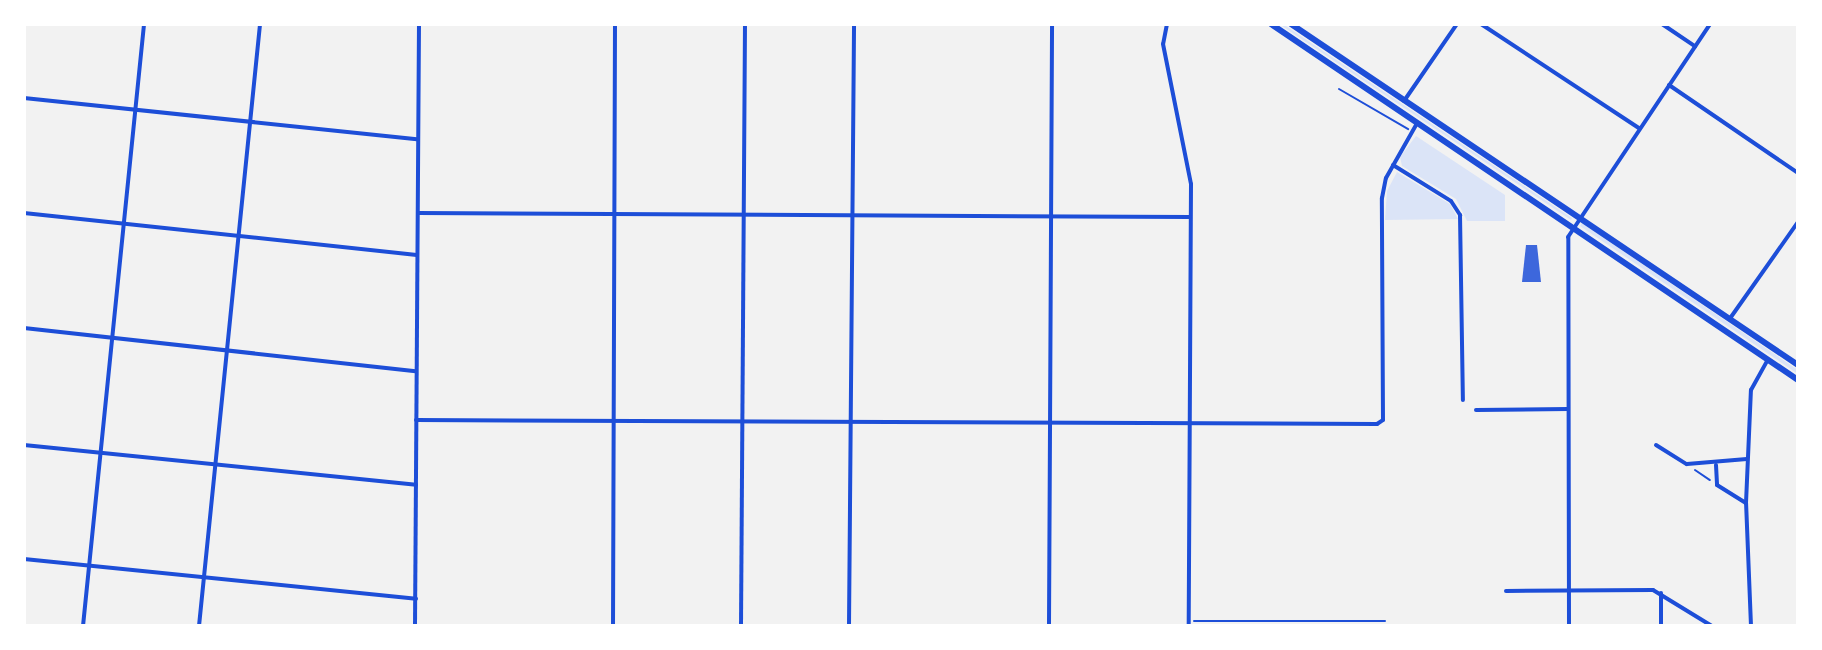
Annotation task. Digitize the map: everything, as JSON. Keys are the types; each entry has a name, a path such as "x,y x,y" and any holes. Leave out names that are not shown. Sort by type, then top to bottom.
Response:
{"main road":[{"path":"1271,24 1414,128 1572,227 1798,380"},
{"path":"1291,24 1731,317 1798,365"}],"street":[{"path":"83,626 144,24"},
{"path":"199,626 260,24"},
{"path":"415,626 419,24"},
{"path":"613,626 615,24"},
{"path":"741,626 745,24"},
{"path":"849,626 854,24"},
{"path":"1049,626 1052,24"},
{"path":"1167,24 1163,44 1191,184 1189,624"},
{"path":"1404,101 1457,24"},
{"path":"1481,24 1639,128"},
{"path":"1662,24 1695,46"},
{"path":"1569,626 1568,409 1572,227 1710,24"},
{"path":"1669,85 1798,173"},
{"path":"24,98 250,124 417,139"},
{"path":"416,420 1377,424 1383,420 1381,215 1393,165 1414,128"},
{"path":"1393,165 1451,201 1460,215 1463,400"},
{"path":"24,213 417,255"},
{"path":"418,213 1190,217"},
{"path":"1731,317 1798,222"},
{"path":"24,328 416,371"},
{"path":"1751,626 1746,503 1751,390 1768,359"},
{"path":"1476,410 1568,409"},
{"path":"24,445 416,485"},
{"path":"1656,445 1687,464 1716,465 1748,459"},
{"path":"1716,465 1717,485 1746,503"},
{"path":"24,559 416,599"},
{"path":"1506,591 1569,589 1661,593 1712,626"},
{"path":"1661,593 1661,626"}],"path":[{"path":"1339,89 1414,128"},
{"path":"1687,464 1717,485"},
{"path":"1189,624 1385,621"}],"shaded area":[{"path":"1279,24 1283,24 1571,220"},
{"path":"1416,136 1505,195 1505,221 1467,221 1456,199 1402,166 1400,157"},
{"path":"1397,172 1450,204 1458,219 1385,220 1387,191"},
{"path":"1582,223 1798,370 1798,374 1580,226"}],"building":[{"path":"1526,245 1537,245 1541,282 1522,282"}]}
